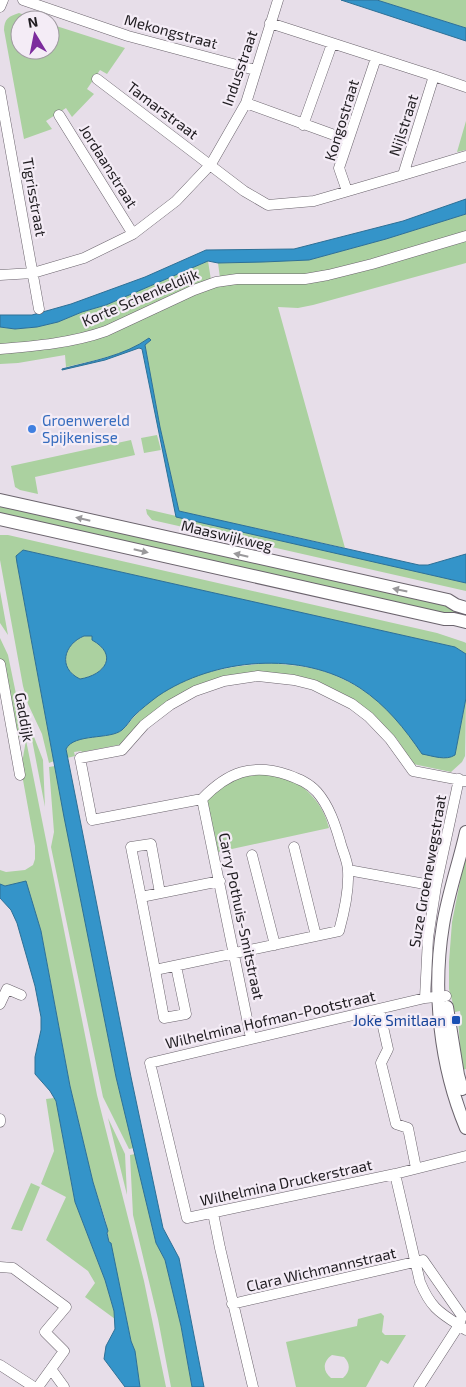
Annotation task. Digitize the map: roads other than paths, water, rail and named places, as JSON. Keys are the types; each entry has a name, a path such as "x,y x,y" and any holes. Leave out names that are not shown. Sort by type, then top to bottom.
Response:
{"street":[{"path":"0,7 3,0"},
{"name":"Mekongstraat","path":"24,0 128,36 255,70"},
{"name":"Indusstraat","path":"0,275 33,273 84,258 134,234 176,201 211,164 246,103 278,0"},
{"path":"270,23 466,87"},
{"path":"303,125 332,44"},
{"name":"Kongostraat","path":"347,190 339,168 376,58"},
{"name":"Nijlstraat","path":"211,164 244,191 268,205 314,201 403,175 434,76"},
{"name":"Tamarstraat","path":"97,79 211,164"},
{"name":"Tigrisstraat","path":"0,92 39,309"},
{"path":"246,103 348,140"},
{"name":"Jordaanstraat","path":"59,115 134,234"},
{"path":"403,175 466,156"},
{"name":"Korte Schenkeldijk","path":"0,349 55,344 92,336 216,282 282,280 321,276 372,264 466,236"},
{"name":"Maaswijkweg","path":"0,500 448,600 459,599 466,601"},
{"path":"0,519 444,619 466,622"},
{"name":"Maaswijkweg","path":"448,600 456,606 466,608"},
{"path":"444,619 452,624 466,628"},
{"name":"Gaddijk","path":"0,664 20,775"},
{"path":"155,970 339,931 343,915 348,870 333,818 318,793 303,781 271,770 256,769 241,771 213,788 202,799 92,820 80,758 122,750 144,726 170,705 195,691 224,681 258,676 294,680 333,694 352,704 369,717 390,739 413,771 462,780"},
{"name":"Suze Groenewegstraat","path":"425,998 428,938 436,886 462,780"},
{"name":"Carry Pothuis-Smitstraat","path":"202,799 252,1038"},
{"path":"466,832 458,865 442,996 442,1038 450,1076 466,1128"},
{"path":"160,893 150,844 131,848 164,1018 186,1014 176,966"},
{"path":"294,846 316,936"},
{"path":"252,855 275,945"},
{"path":"348,870 436,886"},
{"path":"141,896 220,881"},
{"path":"0,1004 7,989 21,995"},
{"path":"442,996 458,1075 466,1103"},
{"name":"Wilhelmina Hofman-Pootstraat","path":"169,1142 150,1063 425,998 442,996"},
{"path":"379,1009 388,1049 381,1063 396,1124 408,1128 416,1168"},
{"name":"Wilhelmina Druckerstraat","path":"169,1142 187,1218 465,1159"},
{"path":"395,1174 420,1282 427,1298 440,1313 462,1328"},
{"path":"213,1213 232,1304 253,1387"},
{"path":"416,1263 423,1260 462,1316 462,1328 419,1387"},
{"name":"Clara Wichmannstraat","path":"232,1304 416,1263"},
{"path":"0,1267 14,1268 66,1307 45,1332 64,1352 36,1387 0,1365"},
{"path":"51,1369 64,1387"}],"water":[{"path":"341,0 377,0 466,28 466,41"},
{"path":"466,199 466,214 386,239 309,260 218,263 208,261 106,305 58,322 37,327 15,329 0,327 0,315 32,315 71,304 145,277 206,250 294,249 403,221"},
{"path":"149,338 151,340 145,345 160,427 179,511 419,565 428,565 466,554 466,583 176,517 142,349 139,348 105,360 62,370 118,354"},
{"path":"23,550 455,647 466,654 466,698 455,755 448,758 422,754 394,718 360,688 337,676 312,668 285,664 231,667 205,673 180,683 158,696 137,713 122,730 109,735 76,741 66,749 163,1228 179,1258 204,1387 192,1387 181,1326 165,1260 156,1243 116,1077 64,817 16,556","holes":["84,636 92,636 92,640 105,652 106,664 96,673 80,679 68,669 66,656 68,650 77,640"]},
{"path":"26,881 41,931 70,1086 93,1182 108,1231 109,1242 111,1243 131,1341 135,1351 140,1387 125,1387 104,1359 106,1346 115,1329 114,1311 105,1280 75,1202 56,1101 35,1074 35,1057 41,1030 41,1017 35,986 17,923 11,910 0,898 0,884 5,886"}],"place":[{"name":"Groenwereld Spijkenisse","path":"32,429"},
{"name":"Joke Smitlaan","path":"456,1020"}]}
